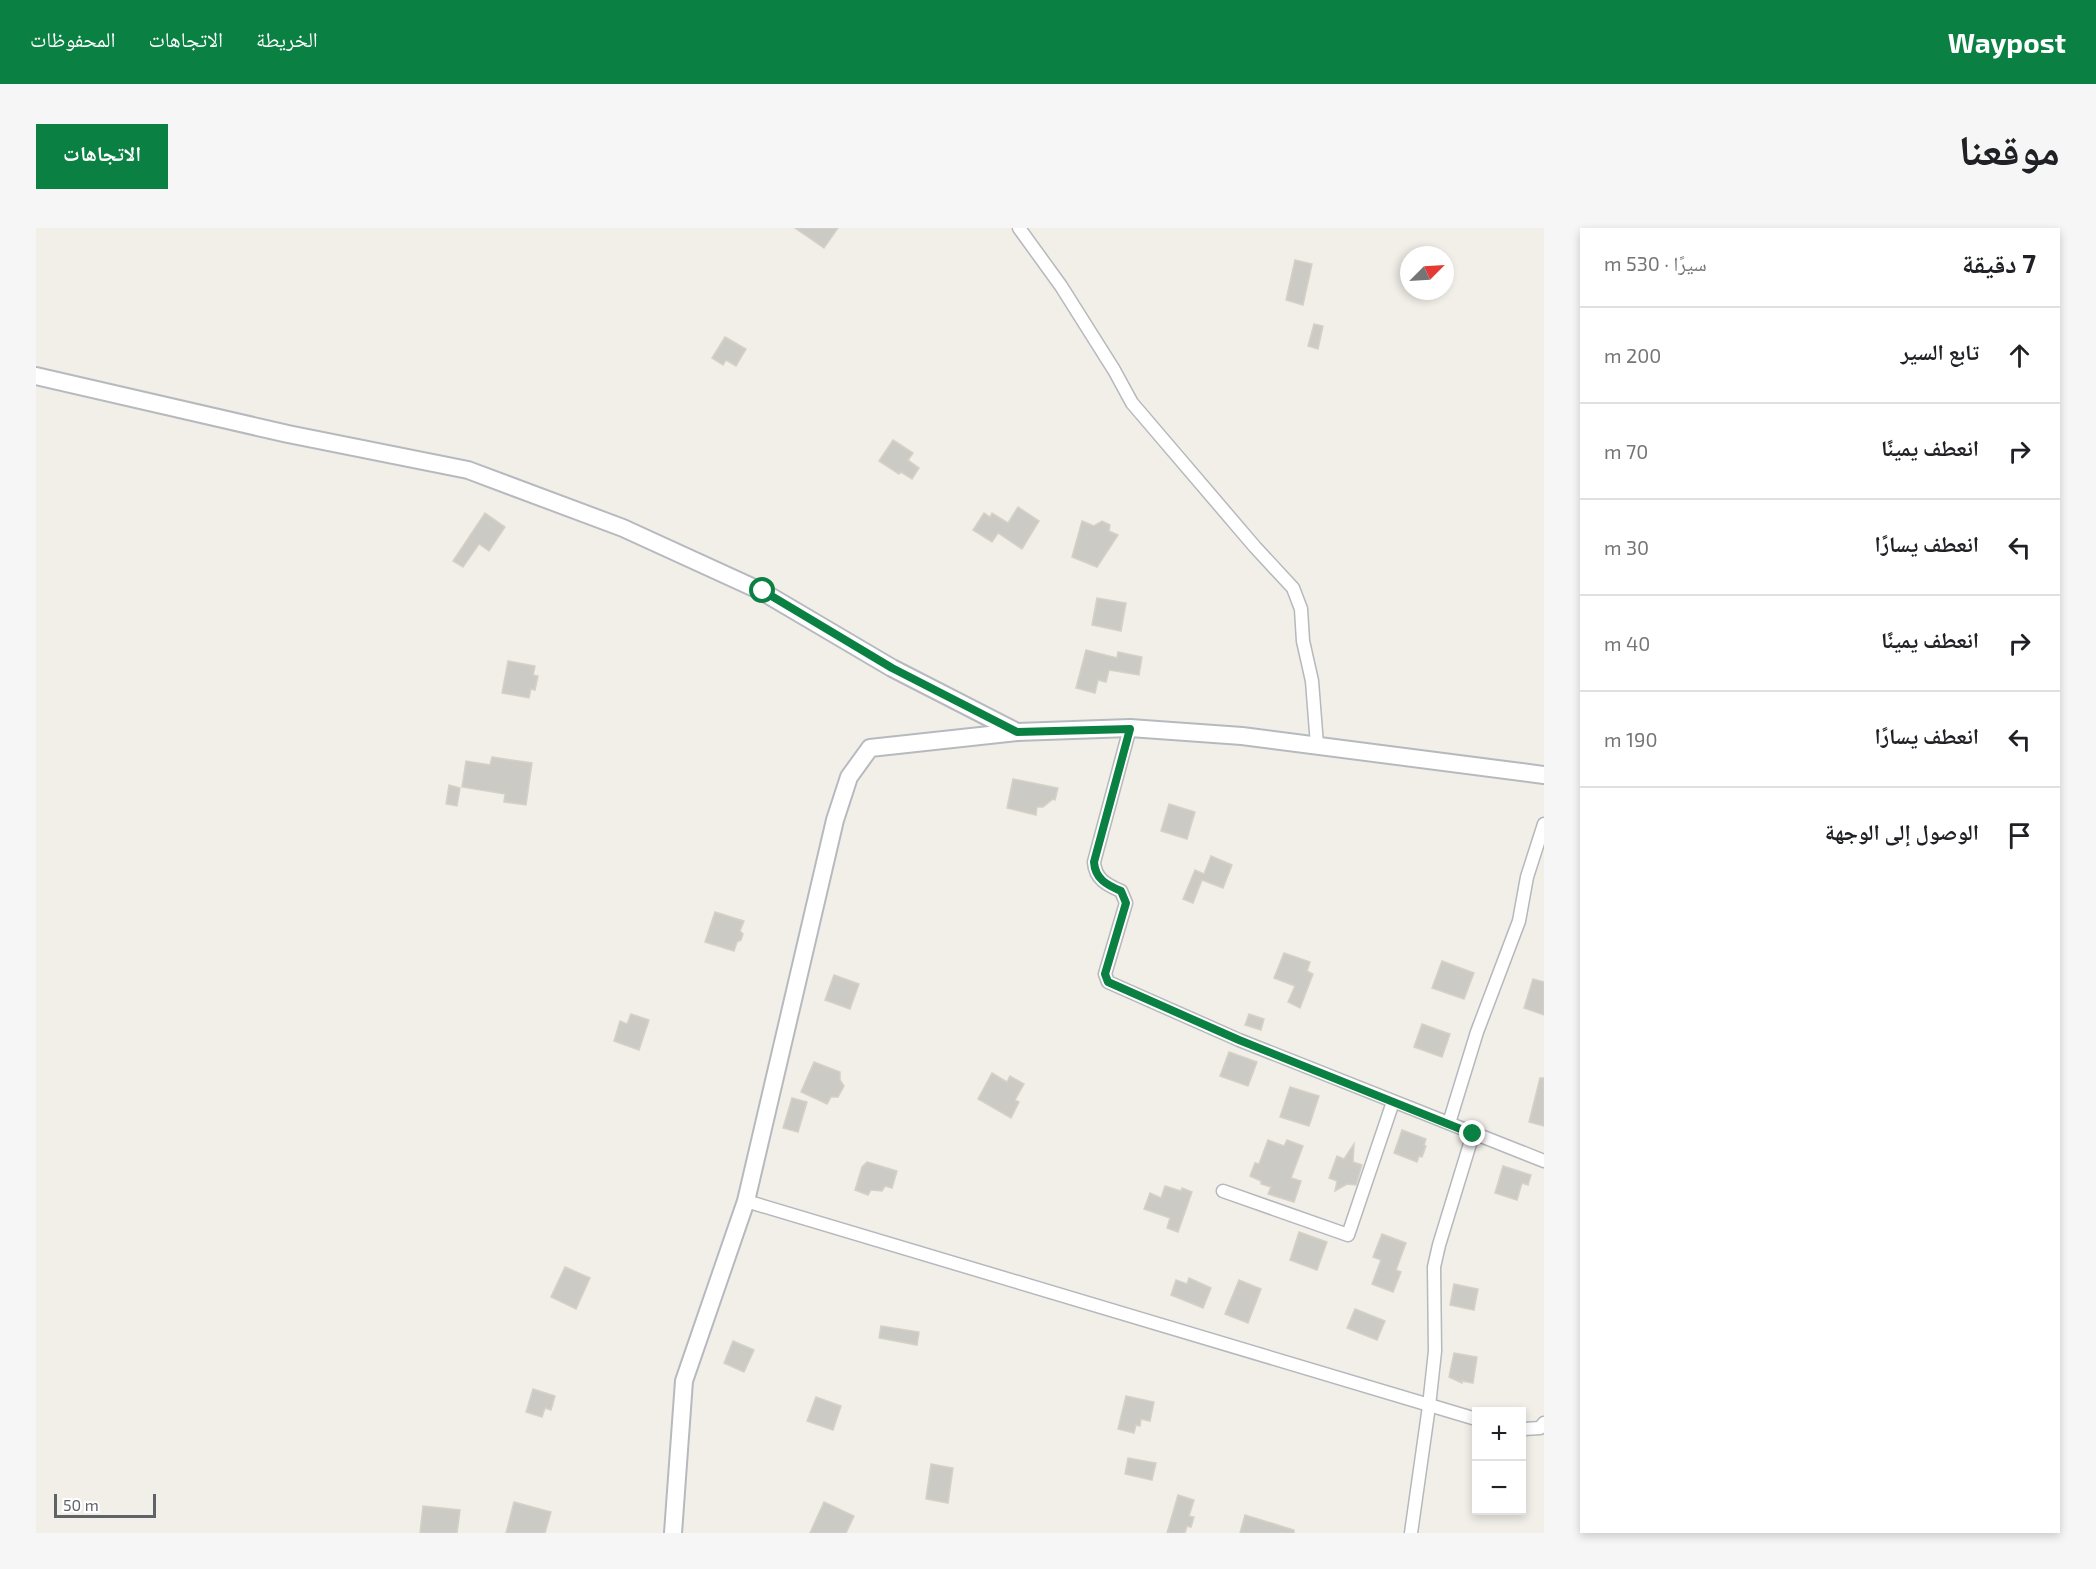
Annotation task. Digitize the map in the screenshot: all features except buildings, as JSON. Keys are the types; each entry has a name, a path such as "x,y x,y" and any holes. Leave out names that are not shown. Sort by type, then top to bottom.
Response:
{"street":[{"path":"1019,228 1061,286 1132,403 1293,588 1301,609 1303,641 1312,681 1317,745"},
{"path":"36,376 288,434 468,470 623,528 763,591 892,668 1017,732"},
{"path":"1130,729 1094,862 1094,871 1104,883 1121,891 1126,903 1105,974 1108,982 1239,1040 1544,1161"},
{"path":"673,1533 684,1381 746,1201 835,820 849,777 870,748 1017,732 1130,729 1242,736 1544,775"},
{"path":"1449,1123 1477,1032 1519,921 1527,877 1544,824"},
{"path":"1223,1191 1348,1235 1393,1102"},
{"path":"1412,1533 1434,1351 1434,1267 1473,1134"},
{"path":"746,1201 1472,1418"},
{"path":"1526,1429 1540,1428 1544,1423"}],"route":[{"path":"763,591 892,668 1017,732 1130,729 1094,862 1094,871 1104,883 1121,891 1126,903 1105,974 1108,982 1239,1040 1473,1134"}]}
